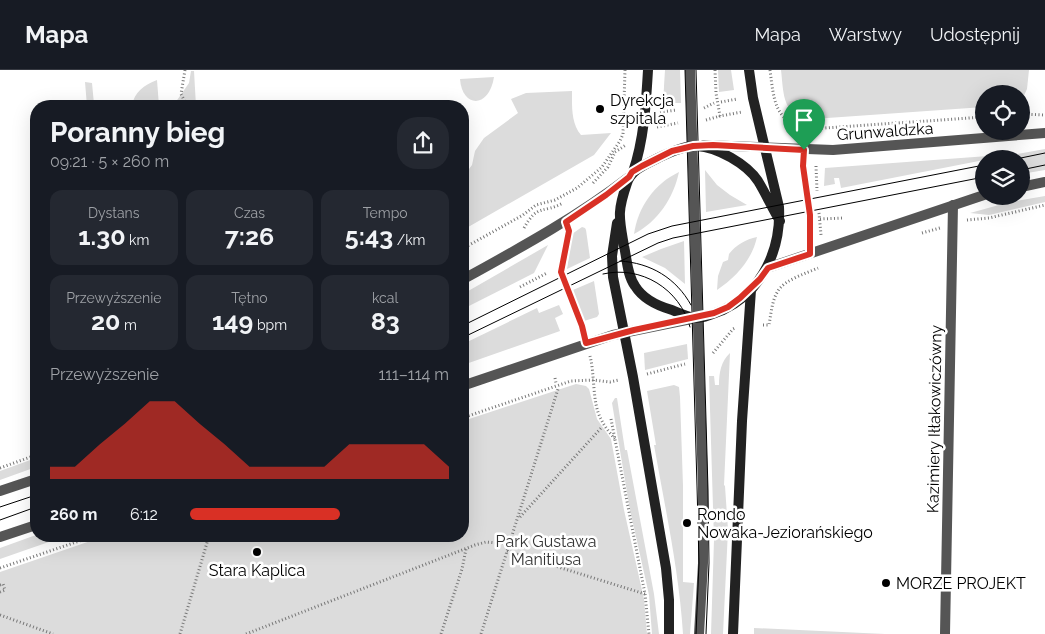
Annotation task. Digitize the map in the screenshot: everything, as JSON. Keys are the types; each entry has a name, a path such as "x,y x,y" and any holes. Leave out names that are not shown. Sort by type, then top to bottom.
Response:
{"main road":[{"path":"648,70 638,155 620,202 612,256 613,278 633,377 666,568 669,600 669,634"},
{"path":"618,214 629,273 634,286 643,296 656,304 697,318 728,307 750,290 768,268 778,237 780,221 779,200 756,110 749,70"},
{"path":"631,175 672,151 696,146 731,157 746,168 757,180 780,221"},
{"path":"733,634 742,421 750,290"}],"street":[{"path":"690,70 696,146 697,318 703,486 703,563 699,634"},
{"name":"Grunwaldzka","path":"696,146 833,150 1045,133"},
{"path":"469,276 566,222 631,175"},
{"path":"1030,185 1045,182"},
{"path":"768,268 975,198"},
{"name":"Kazimiery Iłłakowiczówny","path":"945,634 953,205"},
{"path":"469,384 586,343 624,332 697,318"},
{"path":"0,491 30,481"},
{"path":"0,537 30,527"}],"path":[{"path":"184,100 181,94 185,70"},
{"path":"469,245 523,215 536,205 555,200 577,188 602,167 623,134 625,70"},
{"path":"715,70 720,116 777,108"},
{"path":"770,70 777,108 788,121 805,128 975,118"},
{"path":"721,102 737,99"},
{"path":"704,108 714,104"},
{"path":"660,112 681,110"},
{"path":"1030,114 1045,115"},
{"path":"805,128 803,166 810,215 809,272"},
{"path":"816,166 817,191"},
{"path":"560,205 569,231 561,272 582,326 594,370 593,380 600,418 615,439"},
{"path":"916,235 966,220 989,218 1045,206"},
{"path":"820,219 844,218"},
{"path":"769,325 778,289 798,276 823,266"},
{"path":"520,287 547,273"},
{"path":"709,358 733,329"},
{"path":"642,375 688,364"},
{"path":"555,378 556,383"},
{"path":"469,416 571,381 593,380 610,382"},
{"path":"481,634 558,389"},
{"path":"606,423 611,419 646,594 649,634"},
{"path":"518,519 602,427"},
{"path":"0,468 30,457"},
{"path":"0,568 76,542"},
{"path":"180,634 207,542"},
{"path":"246,634 486,542 508,544"},
{"path":"441,634 462,569 466,549"},
{"path":"507,551 646,594"},
{"path":"0,585 3,584 5,590 0,592"},
{"path":"0,615 53,634"}],"green space":[{"path":"665,70 680,70 681,103 663,103"},
{"path":"718,70 731,70 734,90 719,92"},
{"path":"781,70 1029,70 1027,85 975,85 975,108 813,119 795,114 786,103"},
{"path":"191,71 194,71 196,100 177,100 189,83"},
{"path":"494,77 487,95 482,99 470,100 462,89 460,79"},
{"path":"157,80 159,100 134,100 140,90"},
{"path":"85,82 92,83 94,100 86,100"},
{"path":"572,91 575,125 581,135 611,133 594,155 469,227 469,169 472,165 475,151 484,138 518,113 511,99 526,93"},
{"path":"1045,149 1045,170 1030,172 1030,152"},
{"path":"975,157 975,162 841,188 839,178 834,178 835,184 824,186 825,168"},
{"path":"705,170 717,185 747,205 706,212"},
{"path":"679,172 673,191 663,208 650,223 634,234 639,215 649,197 662,183"},
{"path":"1045,196 1045,202 989,215 970,213 999,205 1030,205 1030,199"},
{"path":"582,227 586,230 590,258 567,269 572,234"},
{"path":"757,237 751,253 742,267 717,290 718,276 723,262 728,260 729,254 742,243"},
{"path":"684,241 685,284 665,268 642,257 661,249"},
{"path":"548,245 534,273 469,306 469,291"},
{"path":"594,281 599,314 597,317 584,321 573,290"},
{"path":"559,305 563,314 555,318 560,331 469,363 469,341 537,308 539,313"},
{"path":"687,344 688,359 645,370 644,353"},
{"path":"730,353 724,485 728,530 723,634 711,634 714,540 709,376 714,376 715,385 719,385 721,368 724,360"},
{"name":"Park Gustawa Manitiusa","path":"576,384 586,386 589,389 597,419 611,439 624,510 644,599 647,634 0,634 0,572 88,542 469,542 469,419"},
{"path":"674,385 679,387 680,397 683,486 683,582 694,583 690,634 683,634 675,563 654,445 656,445 647,391"},
{"path":"617,398 625,450 627,450 654,594 659,634 652,634 649,595 630,510 612,403"},
{"path":"30,460 30,469 0,480 0,471"},
{"path":"30,537 30,542 49,542 0,559 0,548"},
{"path":"754,628 885,634 754,634"}],"tram line":[{"path":"685,70 699,563 696,634"},
{"path":"696,70 708,490 709,563 706,634"},
{"path":"1030,156 1045,153"},
{"path":"1030,168 1045,165"},
{"path":"469,323 648,234 672,226 975,167"},
{"path":"469,335 658,243 673,238 975,179"},
{"path":"620,261 642,265 661,274 678,287 691,305"},
{"path":"603,274 631,273 657,283 678,301 690,327"},
{"path":"0,507 30,497"},
{"path":"0,520 30,509"}],"place":[{"name":"Dyrekcja szpitala","path":"600,109"},
{"name":"Rondo Nowaka-Jeziorańskiego","path":"687,523"},
{"name":"Stara Kaplica","path":"257,552"},
{"name":"MORZE PROJEKT","path":"886,583"}],"route":[{"path":"713,145 804,150 803,166 810,215 810,254 768,268 750,290 728,307 714,313 614,334 586,343 582,326 561,272 569,231 566,222 606,195 629,177 632,172 672,151 693,146 713,145"}]}
